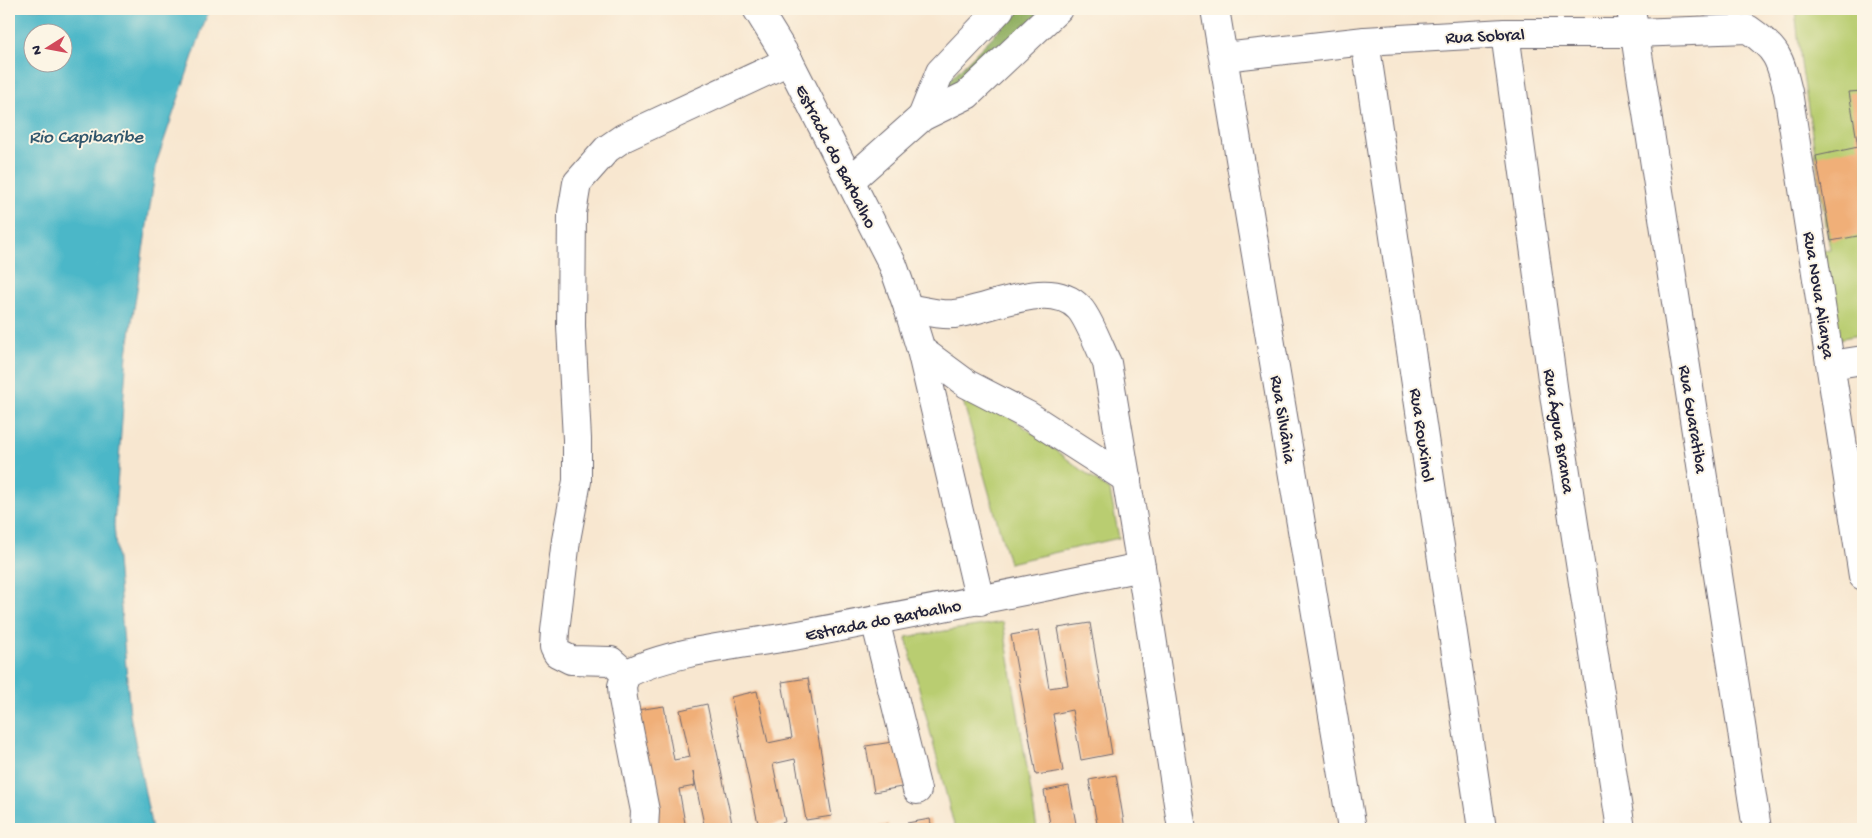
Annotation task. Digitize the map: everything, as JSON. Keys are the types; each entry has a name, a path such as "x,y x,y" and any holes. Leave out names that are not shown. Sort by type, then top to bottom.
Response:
{"street":[{"name":"Estrada do Barbalho","path":"757,9 789,61 893,265 921,350 980,600"},
{"path":"922,116 940,72 1000,9"},
{"path":"851,180 922,116 967,95 1058,9"},
{"name":"Rua Silvânia","path":"1215,9 1352,829"},
{"name":"Rua Sobral","path":"1224,57 1365,41 1505,33 1633,21 1748,29"},
{"name":"Rua Guaratiba","path":"1633,21 1757,829"},
{"name":"Rua Nova Aliança","path":"1748,29 1775,52 1781,64 1788,92 1831,365 1859,521 1863,576"},
{"name":"Rua Água Branca","path":"1505,33 1555,401 1621,829"},
{"name":"Rua Rouxinol","path":"1365,41 1482,829"},
{"path":"644,829 645,811 623,699 622,686 626,674 611,661 571,660 556,653 554,647 566,540 578,482 571,326 572,212 577,182 607,149 623,138 789,61"},
{"path":"908,308 953,315 1043,294 1062,297 1080,308 1107,363 1182,829"},
{"path":"921,350 967,384 1029,416 1127,479"},
{"path":"1831,365 1863,360"},
{"name":"Estrada do Barbalho","path":"626,674 641,666 657,661 711,649 797,636 1141,567"},
{"path":"875,620 917,790"}],"green space":[{"path":"1020,9 1043,9 957,91 944,85"},
{"path":"1795,9 1863,9 1863,334 1838,339 1823,250 1830,249 1801,63"},
{"path":"956,376 1110,491 1119,538 1009,563"},
{"path":"1003,622 1037,829 955,829 906,637"}],"water":[{"name":"Rio Capibaribe","path":"9,9 211,9 206,18 157,161 127,354 114,525 130,715 152,829 9,829"}],"building":[{"path":"1863,91 1863,235 1831,241 1816,156 1858,147 1849,92"},
{"path":"1090,623 1112,754 1081,760 1072,710 1053,714 1063,771 1036,775 1011,635 1039,630 1049,688 1068,685 1058,628"},
{"path":"808,678 832,816 806,820 795,759 773,764 785,822 759,828 731,697 757,691 768,743 792,738 782,682"},
{"path":"707,704 733,828 705,829 693,772 695,786 679,789 686,829 657,829 637,710 664,706 674,760 690,757 680,710"},
{"path":"899,741 907,786 874,792 866,746"},
{"path":"1116,775 1125,829 1098,829 1089,780"},
{"path":"1069,786 1077,829 1051,829 1044,791"},
{"path":"930,819 932,829 908,829 907,823"},
{"path":"888,824 889,829 869,829 869,828"}]}
